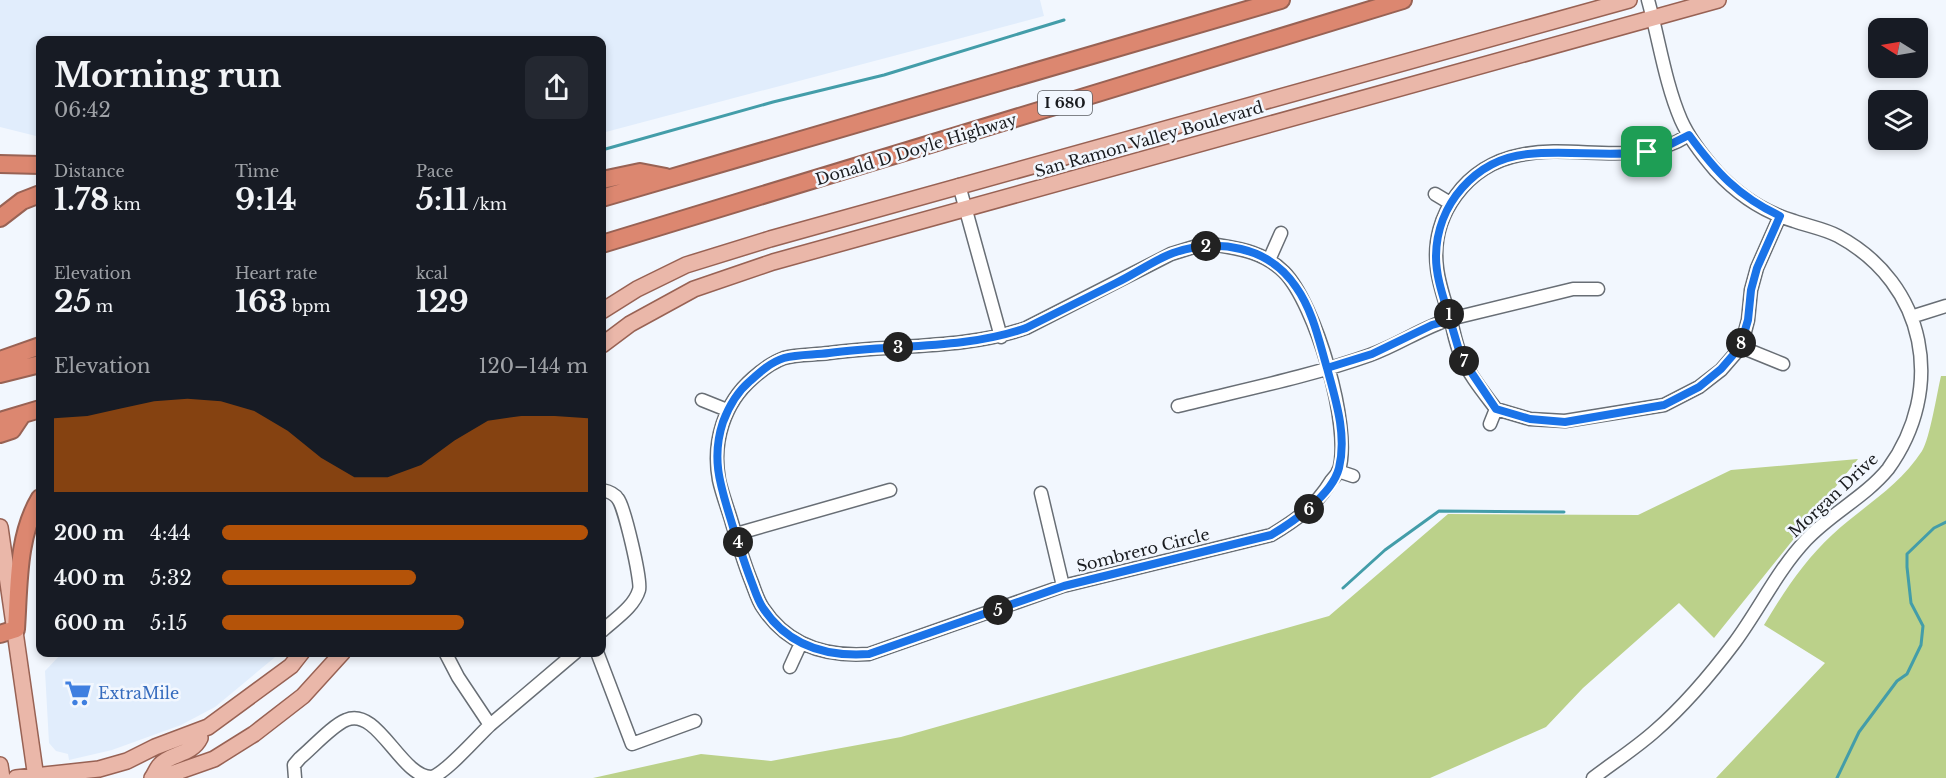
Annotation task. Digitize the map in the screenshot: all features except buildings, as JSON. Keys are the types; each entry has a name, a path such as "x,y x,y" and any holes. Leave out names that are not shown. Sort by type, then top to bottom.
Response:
{"highway":[{"name":"I 680","path":"606,197 1281,0"},
{"name":"Donald D Doyle Highway","path":"606,243 1403,0"},
{"path":"0,164 36,165"},
{"path":"606,179 640,172 670,177"},
{"path":"0,218 22,201 36,196"},
{"path":"0,360 36,347"},
{"path":"0,374 36,365"},
{"path":"0,421 36,411"},
{"path":"0,434 12,430 22,415"},
{"path":"8,632 23,544 28,524 36,507"}],"main road":[{"name":"San Ramon Valley Boulevard","path":"606,308 637,289 686,265 770,239 1629,0"},
{"name":"San Ramon Valley Boulevard","path":"606,342 630,324 694,289 772,262 1718,0"},
{"path":"0,527 8,632 36,777"},
{"path":"16,778 99,769 127,761 155,747 208,727 291,666 298,657"},
{"path":"160,778 214,759 254,734 303,696 338,657"},
{"path":"152,778 161,764 186,753 198,744 200,738 198,731"},
{"path":"0,765 3,778"}],"street":[{"name":"Morgan Drive","path":"1593,778 1655,731 1698,689 1736,640 1791,557 1822,525 1868,489 1886,471 1897,457 1914,425 1923,383 1924,362 1914,316 1894,283 1881,267 1865,253 1835,234 1780,216 1754,202 1728,183 1689,135 1676,107 1648,0"},
{"path":"1689,135 1661,148 1635,154 1538,153 1517,155 1496,162 1477,174 1450,203 1441,228 1436,255 1438,277 1461,357 1496,409 1530,419 1565,422 1664,405 1699,387 1721,369 1740,347 1748,320 1751,290 1757,268 1780,216"},
{"path":"959,185 1001,337"},
{"path":"1435,194 1450,203"},
{"path":"1269,260 1281,233"},
{"name":"Sombrero Circle","path":"1217,245 1247,250 1269,260 1284,272 1311,314 1338,410 1342,440 1338,471 1311,508 1293,522 1271,535 1064,586 869,654 848,656 821,652 801,643 778,626 762,608 719,482 716,458 719,434 728,410 740,389 764,369 783,358 847,350 968,342 1001,337 1026,328 1171,254 1189,249 1217,245"},
{"path":"1178,405 1327,368 1372,354 1432,325 1450,320 1574,289 1598,289"},
{"path":"1914,316 1946,306"},
{"path":"1740,347 1783,364"},
{"path":"702,400 728,410"},
{"path":"1490,424 1496,409"},
{"path":"1338,471 1353,476"},
{"path":"735,534 890,490"},
{"path":"606,491 618,499 638,570 640,588 633,602 606,627"},
{"path":"1041,494 1064,586"},
{"path":"790,667 801,643"},
{"path":"448,657 490,725"},
{"path":"295,778 294,765 300,758 344,720 354,717 378,733 412,772 421,777 432,778 566,657"},
{"path":"599,657 632,744 695,721"}],"shaded area":[{"path":"0,0 1040,0 1044,16 606,132 606,36 36,36 36,136 0,127"},
{"path":"58,657 275,657 215,707 181,725 112,750 69,760 68,754 56,751 49,743 45,671"}],"green space":[{"path":"1941,376 1946,376 1946,778 1716,778 1825,663 1764,625 1786,589 1812,556 1832,535 1891,486 1913,464 1925,445"},
{"path":"1858,459 1714,638 1679,603 1583,688 1546,727 1430,778 593,778 701,754 771,761 901,737 1329,616 1448,514 1638,515 1731,470"}],"waterway":[{"path":"606,149 773,102 884,75 1064,20"},
{"path":"1343,588 1385,550 1439,511 1564,512"},
{"path":"1837,778 1859,732 1897,681 1907,674 1921,645 1923,626 1911,603 1907,554 1934,528 1946,522"}],"place":[{"name":"ExtraMile","path":"78,693"}],"route":[{"path":"1647,152 1635,154 1526,154 1517,155 1487,167 1458,192 1444,215 1436,255 1440,285 1450,320 1432,325 1372,354 1327,368 1311,314 1296,287 1284,272 1269,260 1247,250 1217,245 1197,246 1171,254 1026,328 1001,337 968,342 847,350 783,358 764,369 740,389 728,410 719,434 716,458 719,482 762,608 778,626 801,643 821,652 848,656 869,654 1064,586 1271,535 1311,508 1338,471 1342,440 1338,410 1327,368 1372,354 1432,325 1450,320 1461,357 1496,409 1530,419 1565,422 1664,405 1699,387 1721,369 1740,347 1748,320 1751,290 1757,268 1780,216 1741,194 1728,183 1689,135 1647,152"}]}
